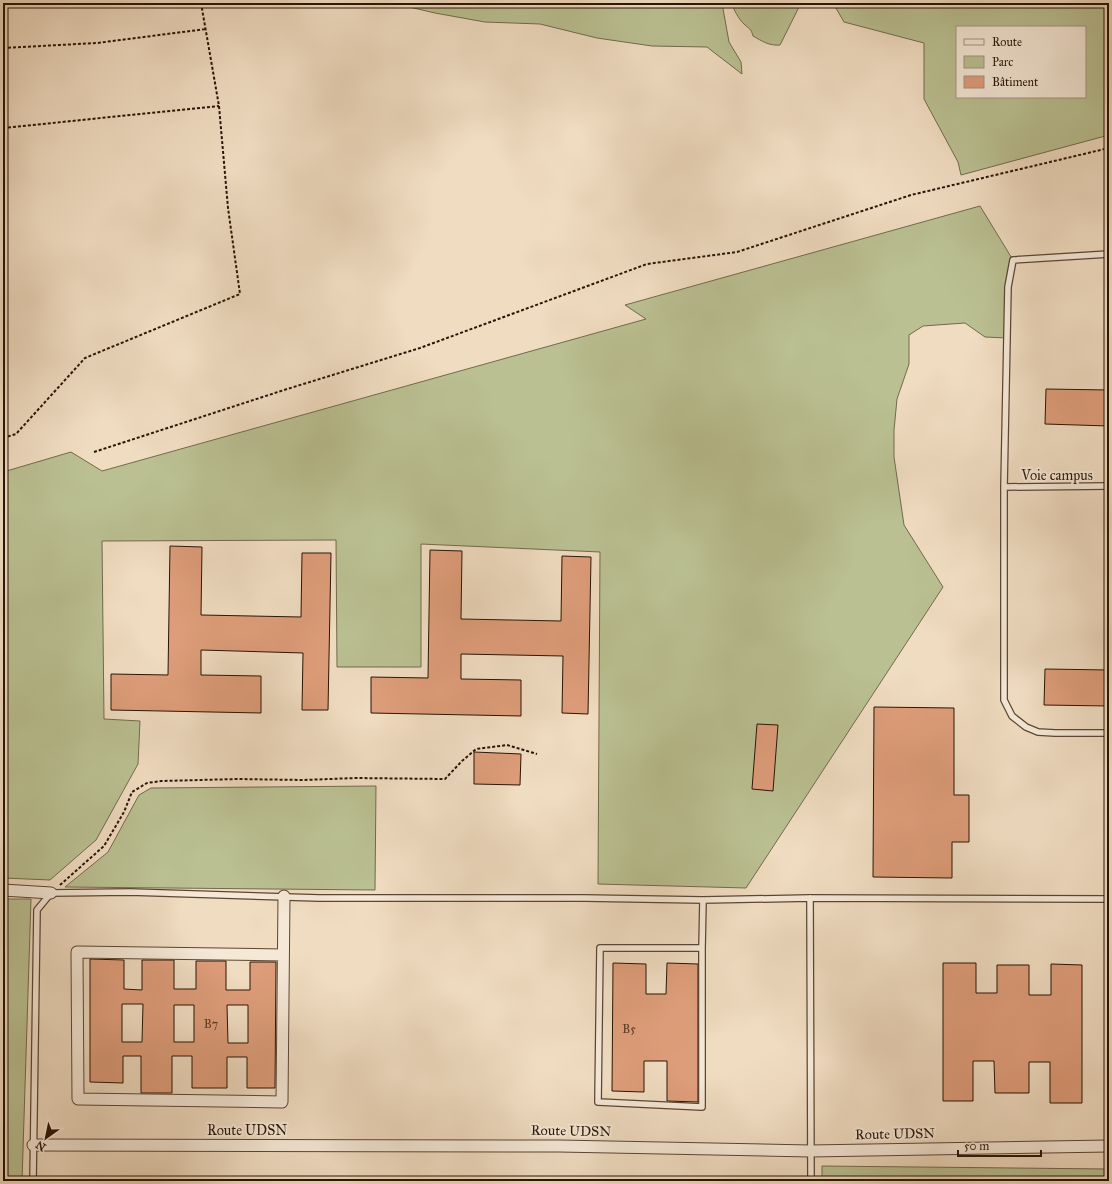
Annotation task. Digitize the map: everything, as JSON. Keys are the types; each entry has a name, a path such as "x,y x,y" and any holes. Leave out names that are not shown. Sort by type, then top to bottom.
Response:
{"street":[{"path":"3,890 51,893"},
{"path":"283,955 77,952 78,1098 282,1102 284,896"},
{"name":"Route UDSN","path":"33,1145 551,1146 810,1151 1109,1146"}],"lane":[{"path":"1109,254 1013,260 1008,287 1004,487 1004,700 1012,716 1026,727 1038,732 1109,733"},
{"name":"Voie campus","path":"1004,487 1109,486"},
{"path":"32,1181 37,910 51,893 130,892 320,898 584,898 703,900 810,898 1109,899"},
{"path":"810,898 810,1181"},
{"path":"702,948 600,948 598,1102 702,1106 703,900"}],"path":[{"path":"3,438 16,434 85,358 240,294 228,208 219,106 201,3"},
{"path":"3,48 97,43 206,28"},
{"path":"3,128 219,106"},
{"path":"94,452 284,390 420,348 647,264 737,252 911,195 1109,148"},
{"path":"51,893 104,846 124,812 132,792 147,783 162,781 238,779 446,779 462,761 476,750 508,745 537,754"}],"green space":[{"path":"392,3 722,3 729,42 741,62 742,74 707,47 652,46 597,38 540,24 485,22"},
{"path":"732,3 801,3 780,45 772,45 753,36 751,30 738,16"},
{"path":"833,3 1109,3 1109,135 961,175 958,162 924,99 924,43 844,22"},
{"path":"980,206 1013,260 1008,287 1007,338 985,337 965,323 923,326 909,335 909,364 897,399 894,430 894,457 904,525 943,587 746,888 598,884 600,552 421,544 421,667 337,667 336,540 102,541 104,719 140,721 138,764 96,840 50,880 3,878 3,472 71,452 102,471 646,319 625,305"},
{"path":"376,786 375,890 65,887 108,852 139,795 151,788"},
{"path":"3,899 31,899 22,1181 3,1181"},
{"path":"822,1166 1109,1169 1109,1181 822,1181"}],"building":[{"path":"1046,389 1109,390 1109,426 1045,424"},
{"path":"170,546 202,547 201,615 301,617 302,553 331,553 328,710 302,710 303,653 201,650 201,675 261,676 261,713 111,710 111,674 168,675"},
{"path":"430,550 462,551 461,619 561,621 562,556 591,557 588,714 562,713 563,656 461,654 461,679 521,680 521,716 371,713 371,677 428,678"},
{"path":"1045,669 1109,670 1109,706 1044,705"},
{"path":"874,707 954,708 954,795 969,795 969,842 952,842 952,878 873,877"},
{"path":"757,724 778,725 773,791 752,789"},
{"path":"474,752 521,754 520,785 474,784"},
{"path":"90,959 124,960 124,989 142,990 142,960 174,960 174,989 196,989 196,961 226,961 226,990 250,990 250,962 276,962 275,1088 247,1088 247,1057 227,1057 227,1088 192,1088 192,1056 172,1056 172,1093 141,1093 141,1056 123,1056 123,1083 90,1082","holes":["122,1004 143,1004 142,1042 122,1042","174,1005 194,1005 194,1042 174,1042","227,1005 248,1005 248,1043 228,1043"]},
{"path":"613,963 646,964 646,994 666,994 667,963 698,964 698,1102 667,1101 667,1061 644,1061 644,1092 612,1091"},
{"path":"943,963 976,963 976,993 997,993 997,965 1029,965 1029,995 1051,995 1051,964 1082,965 1082,1103 1050,1103 1050,1062 1029,1062 1029,1093 995,1093 994,1061 973,1061 973,1101 943,1101"}]}
